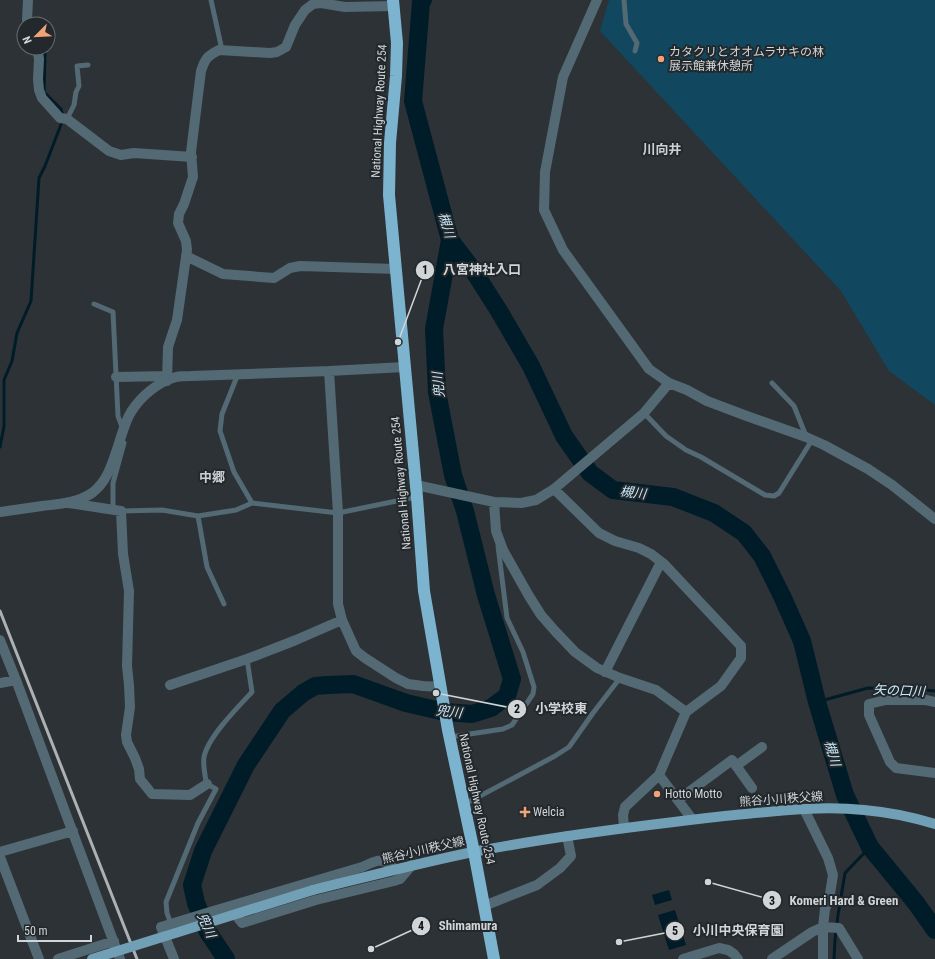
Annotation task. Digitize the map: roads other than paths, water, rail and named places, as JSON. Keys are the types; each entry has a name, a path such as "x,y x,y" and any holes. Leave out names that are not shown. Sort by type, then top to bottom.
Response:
{"highway":[{"name":"National Highway Route 254","path":"394,3 397,42 396,76 390,143 389,195 424,591 449,734 474,852 494,959"}],"main road":[{"name":"熊谷小川秩父線","path":"92,959 313,890 412,865 474,852 567,836 692,820 809,809 862,810 892,814 935,824"}],"street":[{"path":"27,16 28,0"},
{"path":"597,0 563,77 545,172 544,210 563,250 649,369 669,383 687,390 707,401 809,438 824,445 868,469 935,519"},
{"path":"167,378 168,347 177,320 187,250 186,241 178,223 179,214 193,177 191,152 201,71 205,61 219,50 270,53 277,52 286,47 295,25 312,2 345,7 394,3"},
{"path":"39,56 38,79 39,90 42,98 60,118 67,119 109,151 121,155 134,154 192,157"},
{"path":"186,256 223,274 274,278 290,268 300,266 396,269"},
{"path":"116,377 167,378 405,367"},
{"path":"329,371 338,513 338,604 342,620 356,651 365,658 408,684 441,689"},
{"path":"0,512 67,503 92,493 105,480 112,466 131,413 143,397 167,378"},
{"path":"416,491 448,492 491,501 521,503 536,500 555,487 644,413 669,383"},
{"path":"555,487 599,533 615,541 639,548 651,554 661,562 741,646 741,658 721,686 686,712 659,775 626,808 623,815 624,828"},
{"path":"491,501 496,531 502,550 541,615 555,631 575,652 597,668 620,678 656,690 686,712"},
{"path":"67,503 117,511 129,591 127,666 130,707 126,735 127,742 139,769 140,779 152,794 190,795 207,784"},
{"path":"605,672 661,562"},
{"path":"170,685 247,659 342,620"},
{"path":"0,640 120,959"},
{"path":"0,683 16,680"},
{"path":"935,702 926,700 886,700 869,704 869,715 890,762 896,768 935,773"},
{"path":"736,766 762,747"},
{"path":"678,800 732,760 752,788"},
{"path":"659,775 692,820"},
{"path":"809,809 833,875 829,900 825,909 823,927 823,959"},
{"path":"0,852 73,831"},
{"path":"484,906 537,885 560,868 571,856 567,836"},
{"path":"0,857 39,959"},
{"path":"174,959 161,928 173,923 381,860 386,861 395,869"},
{"path":"229,906 242,922 316,900 400,879 412,865"},
{"path":"772,959 812,932 823,927 839,928 858,959"},
{"path":"58,959 114,941"},
{"path":"683,959 720,948 728,950 738,959"}],"lane":[{"path":"211,0 222,50"},
{"path":"624,0 626,24 637,43 635,51"},
{"path":"67,119 74,105 76,92 79,86 77,66 88,65"},
{"path":"94,304 112,312 118,416 124,430 124,443 113,483 117,511 162,510 198,516 236,510 252,503 338,513 416,491"},
{"path":"238,374 222,414 220,431 234,472 252,503"},
{"path":"644,413 666,436 686,450 702,457 765,495 774,496 779,493 809,438 794,406 772,383"},
{"path":"198,516 207,566 224,604"},
{"path":"449,734 504,729 512,725 533,694 534,687 523,652 507,618 496,531"},
{"path":"173,923 167,913 166,902 198,823 216,789 207,784 205,780 204,758 207,746 226,720 252,692 247,659"},
{"path":"464,805 569,747 620,678"}],"waterway":[{"name":"槻川","path":"423,0 421,2 413,101 450,240 473,270 499,311 531,366 564,436 590,473 613,490 673,497 714,513 744,533 762,556 802,641 817,702 845,795 870,847 916,903 935,930"},
{"path":"45,56 44,92 61,109 62,113"},
{"path":"0,447 4,426 4,380 12,361 17,333 31,301 39,178 62,122"},
{"name":"兜川","path":"226,959 208,932 196,903 192,885 203,851 246,765 282,711 303,693 315,686 328,685 353,684 406,703 445,712 472,714 491,708 507,696 512,679 486,595 465,511 453,475 437,392 434,329 450,240"},
{"name":"矢の口川","path":"817,702 868,688 935,691"},
{"path":"834,959 838,915 845,873 870,847"}],"railway":[{"path":"0,611 137,959"}],"place":[{"name":"カタクリとオオムラサキの林 展示館兼休憩所","path":"661,59"},
{"name":"八宮神社入口","path":"398,342"},
{"name":"小学校東","path":"436,693"},
{"name":"Hotto Motto","path":"657,794"},
{"name":"Welcia","path":"525,812"},
{"name":"Komeri Hard & Green","path":"708,882"},
{"name":"小川中央保育園","path":"619,942"},
{"name":"Shimamura","path":"371,949"}],"district":[{"name":"川向井","path":"662,149"},
{"name":"中郷","path":"212,477"}]}
